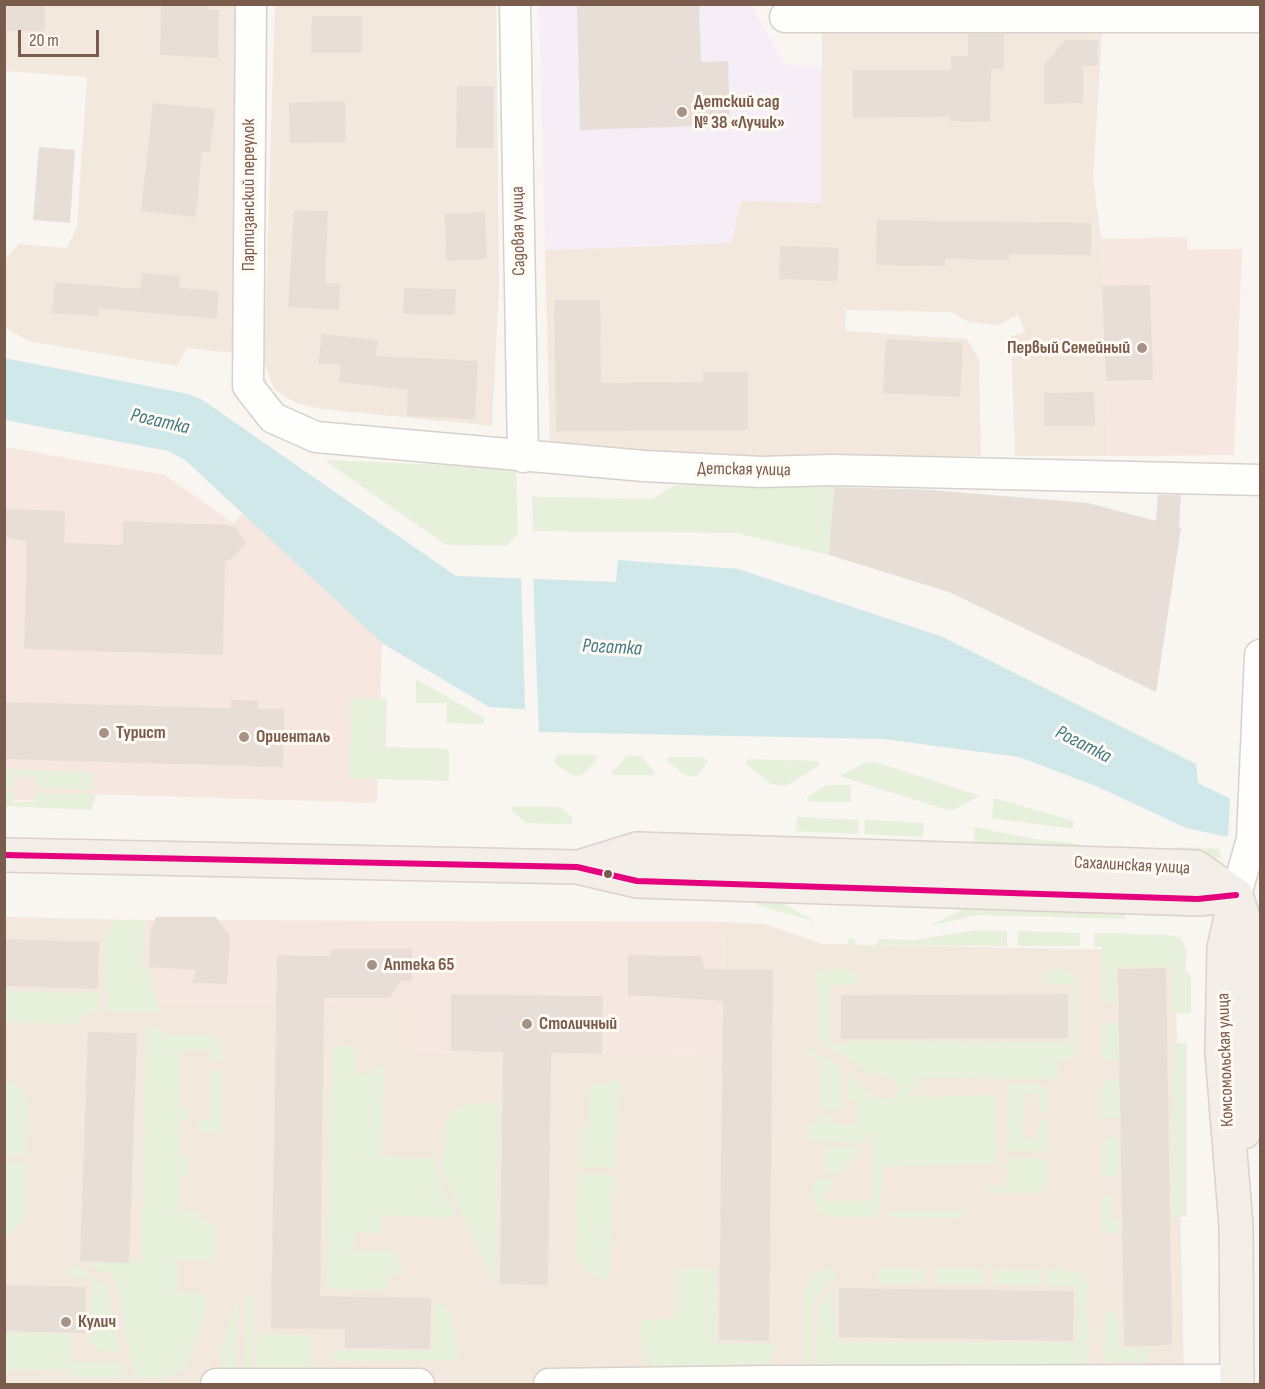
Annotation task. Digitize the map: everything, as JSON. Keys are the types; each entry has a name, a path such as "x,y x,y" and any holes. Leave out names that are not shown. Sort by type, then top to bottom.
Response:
{"main road":[{"name":"Сахалинская улица","path":"4,855 577,867 637,881 1198,899 1236,896"},
{"name":"Комсомольская улица","path":"1236,896 1224,948 1222,1052 1236,1226 1237,1382"}],"street":[{"name":"Партизанский переулок","path":"248,386 251,4"},
{"name":"Садовая улица","path":"515,4 523,457"},
{"path":"785,17 1260,17"},
{"name":"Детская улица","path":"248,386 273,418 316,437 523,457 761,472 833,470 1260,480"},
{"name":"Комсомольская улица","path":"1236,896 1252,839 1260,655"},
{"path":"549,1384 770,1381 1237,1382"},
{"path":"216,1384 419,1384"}],"shaded area":[{"path":"5,5 239,5 234,353 187,348 177,366 28,341 5,327 5,259 19,244 67,248 77,227 87,77 5,71"},
{"path":"275,5 496,5 499,287 492,426 323,409 296,403 274,389 264,362"},
{"name":"Детский сад № 38 «Лучик»","path":"539,5 752,5 785,65 822,66 822,203 741,201 731,243 545,250"},
{"path":"822,29 924,33 933,29 1102,34 1093,178 1101,239 1108,456 1015,456 1011,336 1025,333 1018,314 999,325 969,322 951,312 846,310 845,331 967,339 979,359 981,456 666,457 550,444 545,250 731,243 741,200 822,203"},
{"path":"1187,237 1188,250 1242,249 1234,455 1108,456 1101,239"},
{"path":"4,447 165,475 233,523 243,513 382,643 377,803 95,794 95,802 5,800"},
{"path":"5,917 139,920 140,1001 277,955 325,956 410,1007 412,1051 722,1055 724,922 765,924 822,944 1175,951 1184,1384 5,1384"},
{"path":"139,920 724,922 722,1055 411,1051 410,1008 324,1006 324,956 277,955 276,1005 140,1002"}],"green space":[{"path":"324,460 516,468 518,534 506,546 446,545"},
{"path":"754,477 834,481 829,555 737,533 533,531 532,497 652,499 673,486"},
{"path":"416,679 484,718 484,724 446,723 447,703 416,703"},
{"path":"351,699 387,699 386,747 449,749 449,781 349,778"},
{"path":"560,754 597,755 596,761 582,775 575,776 555,764 555,757"},
{"path":"627,756 641,756 654,771 654,775 612,775 611,773"},
{"path":"671,757 705,758 708,761 696,777 685,775 666,760"},
{"path":"747,759 817,761 820,765 788,785 779,786 771,784 746,764"},
{"path":"866,762 875,762 980,796 951,811 839,776"},
{"path":"5,769 93,772 93,790 37,788 36,777 15,776 14,787 5,787"},
{"path":"827,785 851,785 851,802 809,802 806,798"},
{"path":"5,792 14,792 14,802 36,802 37,793 93,794 92,810 5,806"},
{"path":"994,798 1074,821 1073,829 992,818"},
{"path":"512,806 560,807 572,817 572,824 526,823 512,811"},
{"path":"797,817 859,820 858,834 796,831"},
{"path":"865,820 924,823 923,837 864,834"},
{"path":"974,827 1034,839 1079,844 1079,853 987,851 974,840"},
{"path":"1179,847 1219,849 1221,858 1165,856 1167,852"},
{"path":"756,892 763,892 816,922 757,905"},
{"path":"978,902 1125,906 1125,919 978,915 929,926"},
{"path":"115,920 145,920 143,965 151,974 159,1012 106,1011 106,934 109,925"},
{"path":"978,930 1007,931 1007,946 879,945 875,951 857,951 855,945 848,944 849,939 854,939 858,949 873,949 879,939 914,940"},
{"path":"1018,931 1080,933 1080,946 1018,946"},
{"path":"1094,933 1169,935 1180,938 1187,949 1185,970 1191,977 1191,1013 1173,1013 1171,967 1116,967 1116,1002 1103,1002 1102,947 1094,947"},
{"path":"1056,968 1067,971 1077,978 1077,1056 1058,1062 1058,1076 1054,1079 922,1078 908,1097 995,1095 997,1163 882,1167 879,1217 830,1217 818,1212 813,1200 814,1180 837,1178 821,1201 872,1201 873,1132 864,1143 808,1141 809,1124 819,1122 819,1116 833,1116 833,1125 856,1125 857,1102 848,1100 848,1074 875,1098 894,1098 900,1088 887,1076 865,1072 854,1062 819,1043 819,995 815,990 816,972 825,969 845,969 857,975 857,984 830,985 830,1042 833,1044 849,1044 850,1041 1070,1042 1071,985 1043,983 1046,972"},
{"path":"5,991 100,993 99,1007 74,1024 5,1022"},
{"path":"1119,1023 1120,1059 1103,1060 1102,1024"},
{"path":"147,1028 163,1028 166,1035 211,1035 222,1045 222,1061 211,1060 212,1051 180,1050 179,1110 188,1110 188,1120 179,1120 180,1158 188,1158 188,1176 180,1176 181,1210 199,1211 199,1220 216,1223 217,1254 211,1260 178,1260 178,1293 206,1294 205,1317 185,1368 171,1377 135,1379 115,1276 83,1263 142,1262"},
{"path":"1173,1043 1187,1043 1187,1217 1172,1216"},
{"path":"357,1045 356,1074 373,1074 373,1067 384,1067 382,1157 435,1158 438,1177 456,1218 381,1215 381,1233 354,1232 354,1251 394,1252 405,1274 389,1274 388,1291 326,1289 332,1047"},
{"path":"808,1048 841,1068 842,1110 820,1110 819,1061 808,1055"},
{"path":"210,1071 222,1071 221,1132 198,1132 198,1120 210,1120"},
{"path":"620,1080 615,1168 579,1167 579,1133 590,1121 589,1086"},
{"path":"1107,1080 1119,1080 1120,1118 1101,1118 1101,1087"},
{"path":"5,1081 20,1087 28,1102 26,1155 5,1155"},
{"path":"1008,1083 1047,1086 1047,1111 1044,1113 1040,1112 1039,1094 1024,1094 1023,1138 1038,1138 1040,1119 1044,1118 1047,1121 1047,1149 1044,1151 1007,1151"},
{"path":"500,1103 495,1285 441,1169 447,1123 451,1115 459,1107 469,1104"},
{"path":"1108,1138 1119,1138 1119,1176 1103,1175 1102,1144"},
{"path":"826,1147 860,1148 842,1172 826,1173"},
{"path":"1008,1157 1047,1159 1046,1189 1039,1193 992,1193 984,1185 1007,1186"},
{"path":"5,1162 26,1163 25,1216 17,1229 5,1235"},
{"path":"579,1173 614,1174 608,1283 585,1271 576,1255"},
{"path":"1103,1196 1112,1196 1112,1219 1119,1219 1119,1233 1103,1233"},
{"path":"888,1211 965,1211 965,1218 888,1217"},
{"path":"77,1266 107,1288 121,1352 100,1351 90,1341 92,1278 67,1276 69,1267"},
{"path":"835,1268 834,1279 814,1299 813,1373 806,1363 805,1356 804,1288 813,1273"},
{"path":"878,1268 924,1269 923,1283 878,1283"},
{"path":"936,1268 982,1269 982,1284 936,1283"},
{"path":"675,1269 716,1269 716,1343 774,1343 772,1360 765,1369 654,1371 643,1353 641,1319 675,1319"},
{"path":"994,1269 1040,1270 1040,1285 994,1284"},
{"path":"1047,1269 1076,1272 1082,1275 1086,1282 1089,1357 1085,1365 817,1372 819,1303 832,1291 836,1342 1077,1342 1078,1287 1047,1285"},
{"path":"247,1294 254,1294 252,1378 245,1377"},
{"path":"238,1299 236,1377 223,1367 219,1352"},
{"path":"434,1300 450,1309 459,1360 332,1361 330,1351 434,1350"},
{"path":"1103,1313 1118,1313 1119,1348 1148,1348 1148,1362 1104,1362"},
{"path":"5,1333 71,1334 72,1362 123,1363 123,1378 68,1377 68,1369 5,1371"},
{"path":"257,1334 310,1336 309,1379 255,1377"}],"water":[{"name":"Рогатка","path":"4,358 188,394 201,399 456,576 616,582 618,560 738,569 943,637 1196,764 1198,783 1231,799 1260,832 1228,837 1186,828 1096,786 1019,757 883,739 539,732 538,710 489,707 382,643 185,460 168,451 5,420"}],"pier":[{"path":"533,574 538,721 535,721 535,713 525,712 521,575"},
{"path":"1230,795 1260,798 1241,838 1228,837"}],"building":[{"path":"7,4 45,4 45,31 7,31"},
{"path":"161,4 208,4 208,9 219,10 218,58 160,55"},
{"path":"577,4 699,4 701,62 728,61 730,125 580,130"},
{"path":"312,16 362,16 362,53 311,53"},
{"path":"968,34 1004,34 1004,69 991,69 990,122 949,121 950,117 853,118 853,70 951,70 951,56 968,56"},
{"path":"1065,40 1098,40 1098,65 1083,66 1083,103 1044,104 1044,65"},
{"path":"457,86 494,86 494,148 456,148"},
{"path":"345,101 346,142 290,143 289,103"},
{"path":"153,103 215,109 210,152 202,151 196,217 141,211"},
{"path":"39,147 75,150 70,223 33,220"},
{"path":"294,210 328,211 325,283 340,284 339,310 288,307"},
{"path":"485,212 487,259 446,261 445,214"},
{"path":"877,220 1091,223 1091,255 1009,254 1009,260 945,259 945,266 876,265"},
{"path":"780,246 839,248 837,281 779,279"},
{"path":"142,273 180,276 179,288 219,291 217,319 99,308 99,316 52,313 55,282 140,289"},
{"path":"1150,285 1153,380 1106,381 1102,286"},
{"path":"404,288 456,289 455,315 403,314"},
{"path":"554,300 600,300 601,383 703,382 703,372 748,372 748,430 556,431"},
{"path":"322,334 378,340 376,356 478,361 475,419 407,416 408,390 339,382 341,365 318,363"},
{"path":"886,339 963,343 960,397 883,393"},
{"path":"1094,392 1095,426 1044,426 1044,393"},
{"path":"834,487 931,490 1088,503 1156,521 1158,495 1181,495 1179,527 1181,528 1156,692 949,592 829,555"},
{"path":"4,509 65,511 64,543 123,545 123,521 227,525 237,528 246,543 235,556 225,562 223,655 24,649 27,541 4,537"},
{"name":"Турист","path":"231,700 258,701 258,709 284,709 283,767 4,759 4,702 231,708"},
{"path":"156,917 216,917 230,936 227,984 192,983 196,970 149,967 150,930"},
{"path":"4,939 99,942 98,989 4,986"},
{"path":"331,949 412,949 412,981 401,981 390,998 324,998 320,1296 431,1298 430,1349 345,1348 345,1329 271,1328 277,955 331,956"},
{"path":"628,955 701,956 705,969 773,970 769,1341 719,1340 723,1001 628,995"},
{"path":"1166,968 1172,1345 1124,1346 1118,969"},
{"path":"451,994 603,996 602,1054 551,1053 548,1285 500,1284 503,1052 451,1051"},
{"path":"1068,994 1068,1038 841,1039 841,995"},
{"path":"88,1032 137,1033 129,1263 80,1261"},
{"path":"4,1285 86,1287 85,1333 4,1331"},
{"path":"839,1288 1074,1291 1073,1341 839,1337"}],"transit line":[{"path":"4,855 577,867 637,881 1198,899 1236,895"}],"place":[{"name":"Детский сад № 38 «Лучик»","path":"682,112"},
{"name":"Первый Семейный","path":"1142,348"},
{"name":"Турист","path":"104,733"},
{"name":"Ориенталь","path":"244,737"},
{"name":"Аптека 65","path":"372,965"},
{"name":"Столичный","path":"527,1024"},
{"name":"Кулич","path":"66,1322"}]}
